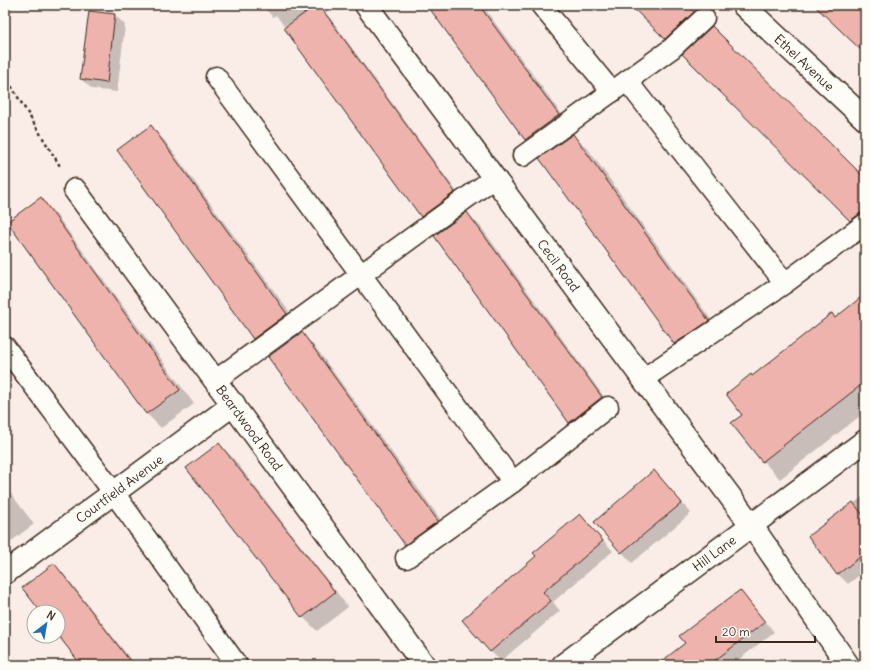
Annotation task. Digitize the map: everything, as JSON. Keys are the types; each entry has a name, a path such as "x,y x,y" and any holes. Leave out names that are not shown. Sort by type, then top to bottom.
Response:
{"street":[{"name":"Cecil Road","path":"366,5 752,526 848,665"},
{"name":"Ethel Avenue","path":"743,5 865,119"},
{"name":"Beardwood Road","path":"76,190 424,665"},
{"name":"Courtfield Avenue","path":"5,574 234,404"},
{"name":"Hill Lane","path":"563,665 865,441"}],"lane":[{"path":"541,5 620,86 785,283"},
{"path":"523,156 671,50 704,18"},
{"path":"216,77 513,482"},
{"path":"216,380 494,178"},
{"path":"643,380 785,283 865,224"},
{"path":"5,347 114,493 237,665"},
{"path":"406,558 513,482 608,407"}],"path":[{"path":"5,76 76,190"}],"building":[{"path":"316,5 319,5 455,192 421,217 284,28"},
{"path":"427,5 479,5 559,115 525,140"},
{"path":"630,5 687,5 694,12 665,39"},
{"path":"814,5 865,5 865,54"},
{"path":"89,11 115,14 107,83 80,79"},
{"path":"712,26 865,178 865,209 850,221 682,54"},
{"path":"151,125 287,314 253,339 117,150"},
{"path":"573,134 709,321 674,344 539,158"},
{"path":"41,197 180,390 146,414 7,222"},
{"path":"467,212 602,397 569,423 434,236"},
{"path":"865,294 865,382 762,462 731,423 742,415 726,394 751,374 752,376 832,313 835,318"},
{"path":"302,332 438,521 405,545 268,357"},
{"path":"219,443 335,592 302,618 186,468"},
{"path":"654,470 682,503 621,553 594,522"},
{"path":"853,502 865,518 865,553 837,575 808,536"},
{"path":"580,514 603,541 543,592 551,601 490,652 462,620 536,556 533,553"},
{"path":"54,563 133,665 81,665 65,644 66,604 35,604 22,588"},
{"path":"740,590 765,622 709,665 657,665 685,643 679,636"}]}
